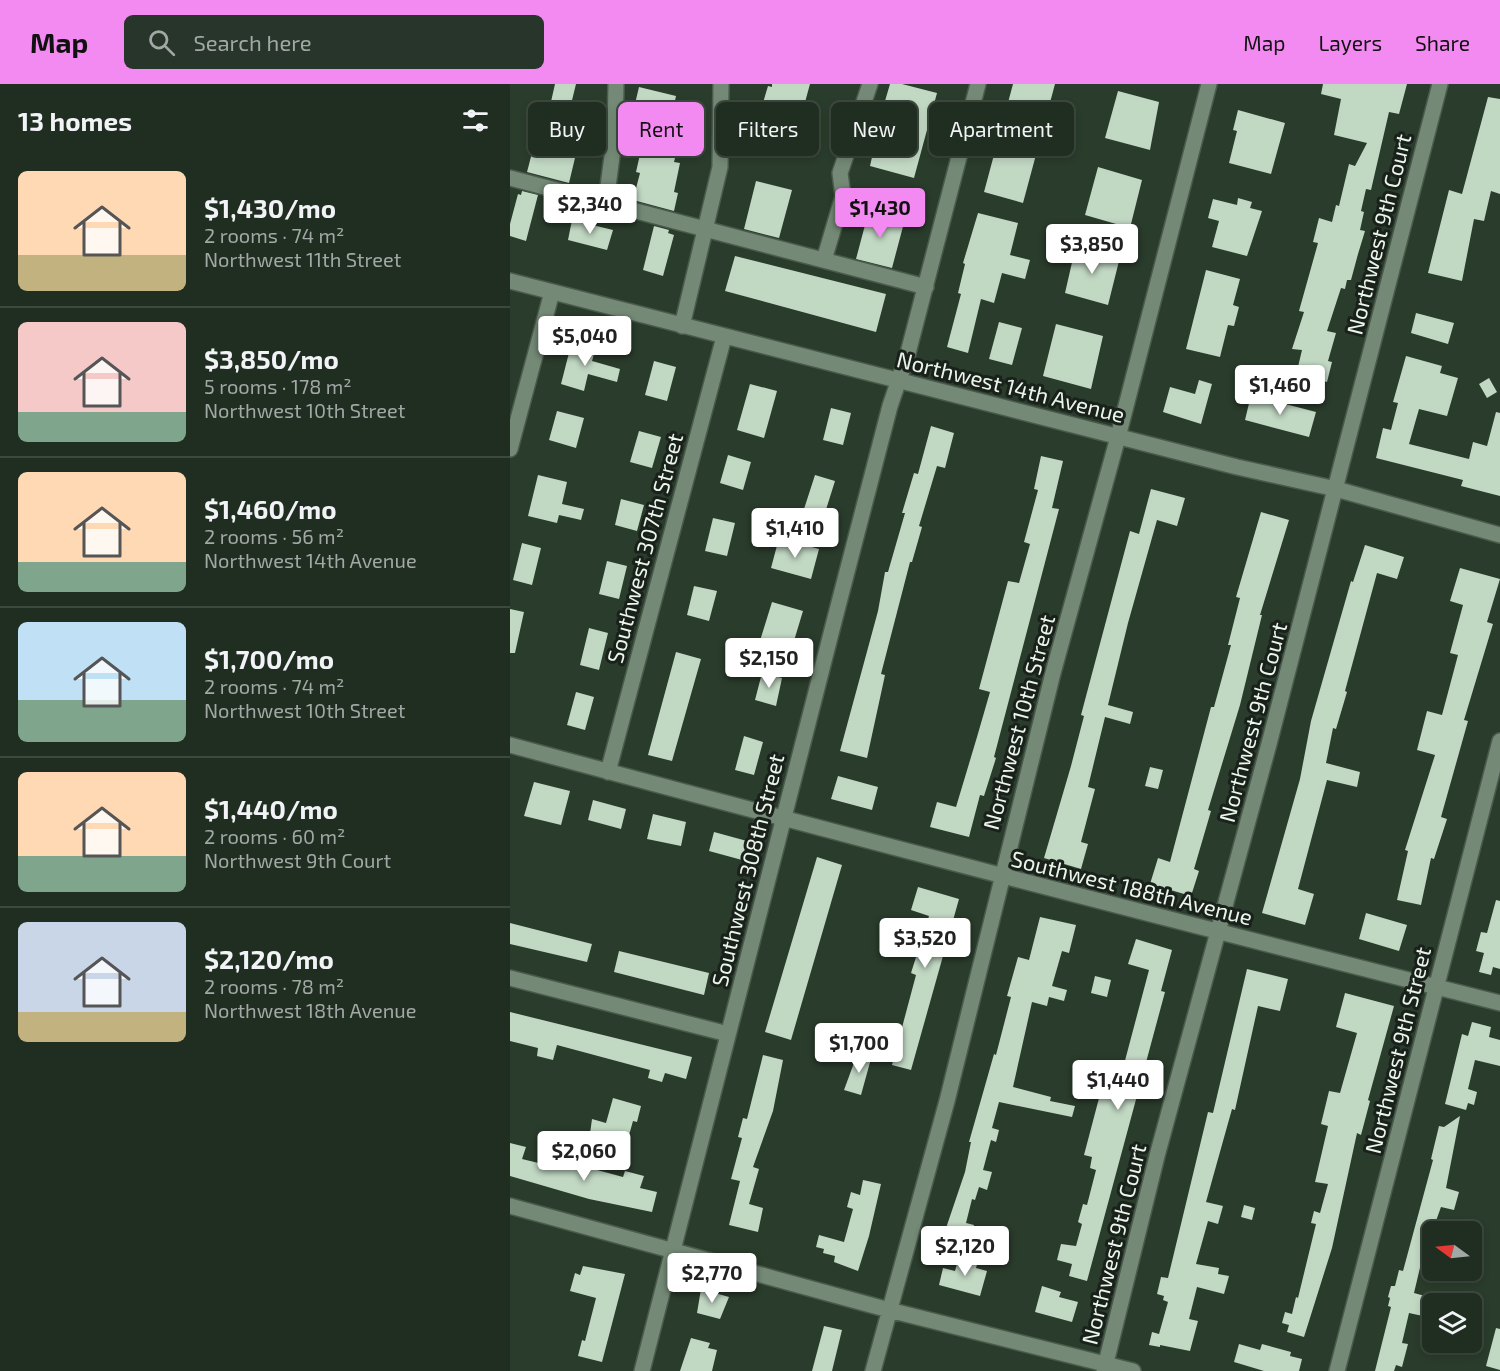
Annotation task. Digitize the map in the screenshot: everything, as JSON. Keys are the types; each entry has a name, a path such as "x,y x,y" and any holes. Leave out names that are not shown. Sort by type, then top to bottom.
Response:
{"street":[{"path":"606,202 615,134 616,84"},
{"path":"682,326 720,167 721,84"},
{"path":"824,260 843,196 840,173 870,84"},
{"name":"Southwest 308th Street","path":"642,1371 890,406 926,287 978,84"},
{"name":"Northwest 10th Street","path":"873,1371 947,1101 1053,673 1118,437 1209,84"},
{"name":"Northwest 9th Court","path":"1105,1367 1157,1156 1220,933 1440,84"},
{"path":"510,178 926,287"},
{"name":"Northwest 14th Avenue","path":"510,280 1118,437 1336,489 1500,535"},
{"path":"510,449 552,292"},
{"name":"Southwest 307th Street","path":"608,771 724,337"},
{"name":"Northwest 9th Street","path":"1337,1371 1500,741"},
{"name":"Southwest 188th Avenue","path":"510,745 1001,877 1500,1003"},
{"path":"510,978 728,1034"},
{"path":"510,1206 889,1310 1105,1367 1133,1371"}],"building":[{"path":"555,84 576,84 572,102 551,102"},
{"path":"772,84 810,84 805,102 763,102 768,86 772,87"},
{"path":"890,84 902,84 937,93 935,102 929,102 929,123 914,178 870,166 872,156 917,156 917,102 885,101"},
{"path":"1013,84 1055,84 1050,102 1008,102"},
{"path":"1323,84 1407,84 1399,114 1389,112 1371,190 1366,189 1361,211 1364,212 1360,230 1365,231 1351,280 1347,280 1345,289 1341,288 1327,331 1336,333 1328,361 1332,362 1327,382 1299,375 1300,372 1297,371 1302,350 1292,349 1304,312 1299,311 1318,243 1313,242 1319,218 1332,222 1336,205 1339,206 1349,164 1355,166 1367,143 1334,135 1341,99 1321,94"},
{"path":"639,87 676,96 675,102 635,102"},
{"path":"1118,91 1159,102 1150,150 1105,138"},
{"path":"1488,97 1500,99 1500,194 1491,191 1484,221 1474,219 1462,281 1428,273 1449,190 1462,194"},
{"path":"1238,110 1285,123 1271,174 1229,163 1237,131 1233,130"},
{"path":"531,156 575,156 569,183 527,172"},
{"path":"640,156 676,156 674,162 680,163 674,192 678,193 674,211 633,200 640,173 636,172"},
{"path":"994,156 1036,156 1023,203 984,192"},
{"path":"1098,167 1142,180 1130,228 1085,215"},
{"path":"756,181 792,190 779,238 744,229"},
{"path":"522,191 538,195 526,241 510,236 510,224 518,194 521,195"},
{"path":"1238,198 1252,202 1250,208 1262,211 1247,256 1212,247 1219,221 1208,218 1213,199 1237,205"},
{"path":"869,210 905,219 892,268 856,259"},
{"path":"978,213 1018,223 1010,255 1030,260 1025,279 1002,273 994,303 981,299 968,353 947,347 961,294 958,293 965,264 963,263"},
{"path":"572,220 613,230 607,250 568,240"},
{"path":"654,226 669,230 668,233 674,235 663,276 643,270"},
{"path":"1076,245 1120,257 1108,305 1065,293"},
{"path":"735,256 886,294 876,332 725,291"},
{"path":"1206,270 1240,279 1233,305 1239,307 1234,326 1228,325 1220,357 1186,349"},
{"path":"1416,313 1454,323 1448,344 1411,333"},
{"path":"999,322 1022,328 1012,365 989,359"},
{"path":"1056,324 1103,336 1091,389 1043,376"},
{"path":"572,341 596,347 592,361 620,369 617,382 588,374 584,391 561,384"},
{"path":"1406,356 1442,366 1440,373 1458,378 1447,416 1419,409 1409,444 1469,459 1473,442 1487,446 1496,412 1500,413 1500,496 1461,486 1463,480 1376,458 1383,428 1391,430 1398,403 1393,402"},
{"path":"654,361 676,367 667,401 645,395"},
{"path":"1489,378 1497,392 1487,398 1479,384"},
{"path":"1199,380 1212,384 1201,424 1163,412 1170,387 1195,394"},
{"path":"750,384 777,391 764,438 737,430"},
{"path":"1251,395 1316,412 1309,437 1245,420"},
{"path":"831,408 851,413 843,445 823,440"},
{"path":"557,411 584,418 576,448 549,440"},
{"path":"931,426 954,433 945,468 937,466 919,526 922,527 912,562 910,562 881,674 885,675 867,758 840,751 878,611 885,572 888,572 905,513 902,513 914,473 918,474"},
{"path":"639,431 661,437 652,468 630,462"},
{"path":"728,455 751,462 743,490 720,483"},
{"path":"1041,456 1063,461 1052,508 1059,509 994,757 996,758 984,796 980,795 969,837 930,827 937,802 956,807 977,737 990,692 979,689 1008,581 1019,583 1030,544 1024,542 1038,490 1034,489"},
{"path":"538,475 567,482 562,504 584,509 581,520 559,515 557,523 528,516"},
{"path":"815,475 835,481 824,516 804,509"},
{"path":"1151,489 1185,498 1177,526 1157,520 1128,623 1108,705 1133,712 1130,724 1105,717 1088,787 1095,789 1081,842 1088,844 1081,869 1044,858 1071,766 1084,716 1081,715 1130,531 1139,534"},
{"path":"621,499 644,505 637,531 615,525"},
{"path":"1261,512 1289,520 1260,615 1262,615 1240,705 1208,810 1211,811 1194,869 1199,871 1191,896 1150,884 1158,858 1170,862 1211,707 1214,707 1231,645 1228,645 1240,598 1236,597"},
{"path":"713,518 735,523 727,556 705,551"},
{"path":"779,538 819,549 811,579 771,568"},
{"path":"522,543 541,548 532,585 513,580"},
{"path":"1365,545 1404,557 1397,579 1377,573 1345,691 1347,692 1336,729 1333,728 1326,763 1360,772 1357,787 1327,780 1298,889 1314,894 1305,925 1262,913 1300,779 1311,721 1351,581 1353,582"},
{"path":"607,561 627,566 619,599 599,594"},
{"path":"1460,568 1500,579 1487,622 1493,624 1464,720 1468,721 1441,817 1447,819 1434,859 1431,858 1421,905 1397,900 1408,851 1405,850 1435,755 1417,750 1427,711 1442,715 1458,655 1450,653 1463,605 1450,601"},
{"path":"694,586 717,591 709,621 687,615"},
{"path":"772,602 803,611 790,654 759,644"},
{"path":"510,609 524,612 515,653 510,653"},
{"path":"589,628 608,633 599,670 580,665"},
{"path":"676,652 701,659 672,761 648,755"},
{"path":"762,673 782,678 776,706 755,700"},
{"path":"576,692 594,697 585,730 567,725"},
{"path":"744,736 763,742 754,775 735,770"},
{"path":"1150,767 1163,770 1158,789 1145,786"},
{"path":"838,776 878,787 872,810 831,799"},
{"path":"534,782 570,791 561,825 524,816"},
{"path":"593,800 626,809 621,829 588,820"},
{"path":"653,814 686,822 681,846 647,839"},
{"path":"714,832 747,841 742,860 709,851"},
{"path":"817,857 842,865 791,1040 765,1032"},
{"path":"918,887 959,899 911,1070 892,1065 916,975 911,973 929,916 911,910"},
{"path":"1496,900 1500,901 1500,969 1493,967 1491,975 1479,972 1484,953 1476,951 1481,932 1487,933"},
{"path":"1366,913 1407,925 1399,951 1359,939"},
{"path":"1040,917 1076,925 1069,953 1062,951 1052,986 1067,990 1064,1001 1049,997 1047,1006 1032,1002 1013,1087 1051,1097 1050,1101 1075,1106 1072,1117 999,1102 992,1128 999,1130 996,1142 991,1140 983,1170 992,1172 987,1190 979,1187 975,1200 972,1199 966,1223 974,1225 968,1247 944,1241 945,1231 965,1172 971,1142 969,1142 994,1054 996,1055 1011,997 1007,996 1018,957 1029,960"},
{"path":"510,923 592,944 587,962 510,944"},
{"path":"1136,939 1172,950 1161,991 1165,992 1087,1281 1069,1276 1072,1264 1057,1260 1061,1244 1076,1246 1082,1224 1078,1222 1083,1204 1087,1205 1096,1170 1090,1168 1092,1157 1084,1155 1103,1083 1118,1087 1149,970 1128,964"},
{"path":"619,951 709,973 704,995 614,972"},
{"path":"1247,969 1288,979 1280,1011 1258,1006 1235,1110 1232,1109 1206,1202 1223,1206 1218,1224 1208,1221 1196,1264 1219,1268 1218,1274 1229,1276 1224,1294 1197,1287 1189,1319 1198,1321 1190,1351 1149,1345 1152,1332 1159,1334 1168,1302 1163,1300 1164,1296 1157,1294 1161,1277 1168,1278 1208,1112 1213,1113"},
{"path":"1095,976 1111,980 1107,997 1091,993"},
{"path":"1345,993 1394,1006 1368,1100 1370,1101 1361,1135 1357,1133 1332,1248 1304,1337 1287,1332 1289,1325 1282,1323 1285,1312 1292,1314 1296,1297 1298,1298 1316,1224 1311,1223 1314,1211 1320,1213 1328,1184 1315,1182 1328,1126 1321,1124 1329,1091 1340,1093 1357,1033 1336,1027"},
{"path":"510,1012 692,1057 686,1079 665,1073 662,1082 648,1078 650,1070 557,1045 553,1060 537,1056 538,1048 510,1041"},
{"path":"1472,1022 1491,1027 1489,1037 1500,1040 1500,1066 1475,1060 1468,1089 1477,1092 1474,1105 1468,1103 1466,1110 1445,1104 1462,1034 1468,1036"},
{"path":"858,1052 872,1055 861,1095 844,1090"},
{"path":"763,1055 783,1060 773,1111 753,1167 759,1169 749,1204 763,1208 758,1232 729,1225 740,1181 731,1179 742,1138 738,1137 743,1118 747,1119"},
{"path":"613,1098 641,1106 637,1122 633,1121 624,1153 594,1147 596,1143 589,1141 592,1119 606,1123"},
{"path":"1460,1116 1446,1188 1459,1192 1454,1210 1441,1207 1436,1221 1422,1221 1422,1259 1414,1293 1422,1295 1422,1316 1409,1313 1402,1343 1408,1344 1402,1367 1396,1365 1394,1371 1375,1371 1391,1307 1388,1306 1390,1298 1388,1297 1391,1286 1395,1286 1399,1270 1403,1271 1433,1160 1431,1159 1439,1126 1444,1127"},
{"path":"510,1143 526,1147 522,1159 551,1166 552,1162 574,1167 575,1164 623,1177 625,1171 644,1176 640,1188 657,1192 652,1212 589,1199 510,1176"},
{"path":"863,1180 881,1184 858,1271 834,1262 835,1256 823,1253 824,1249 816,1247 819,1235 844,1242 853,1209 847,1207 851,1192 860,1195"},
{"path":"1244,1205 1255,1208 1252,1220 1241,1217"},
{"path":"959,1256 978,1261 976,1268 987,1271 980,1296 939,1285 943,1268 955,1271"},
{"path":"583,1266 625,1274 602,1362 578,1356 582,1340 585,1341 596,1298 570,1291 575,1273 580,1275"},
{"path":"1042,1286 1061,1292 1059,1297 1078,1302 1072,1322 1035,1312"},
{"path":"701,1289 729,1297 720,1319 697,1313"},
{"path":"824,1326 842,1330 832,1371 812,1371"},
{"path":"1496,1328 1500,1329 1500,1370 1486,1366"},
{"path":"691,1338 710,1343 708,1348 717,1350 712,1371 680,1371"},
{"path":"1239,1344 1260,1350 1262,1344 1291,1352 1290,1356 1302,1359 1299,1371 1264,1371 1234,1362"}]}
